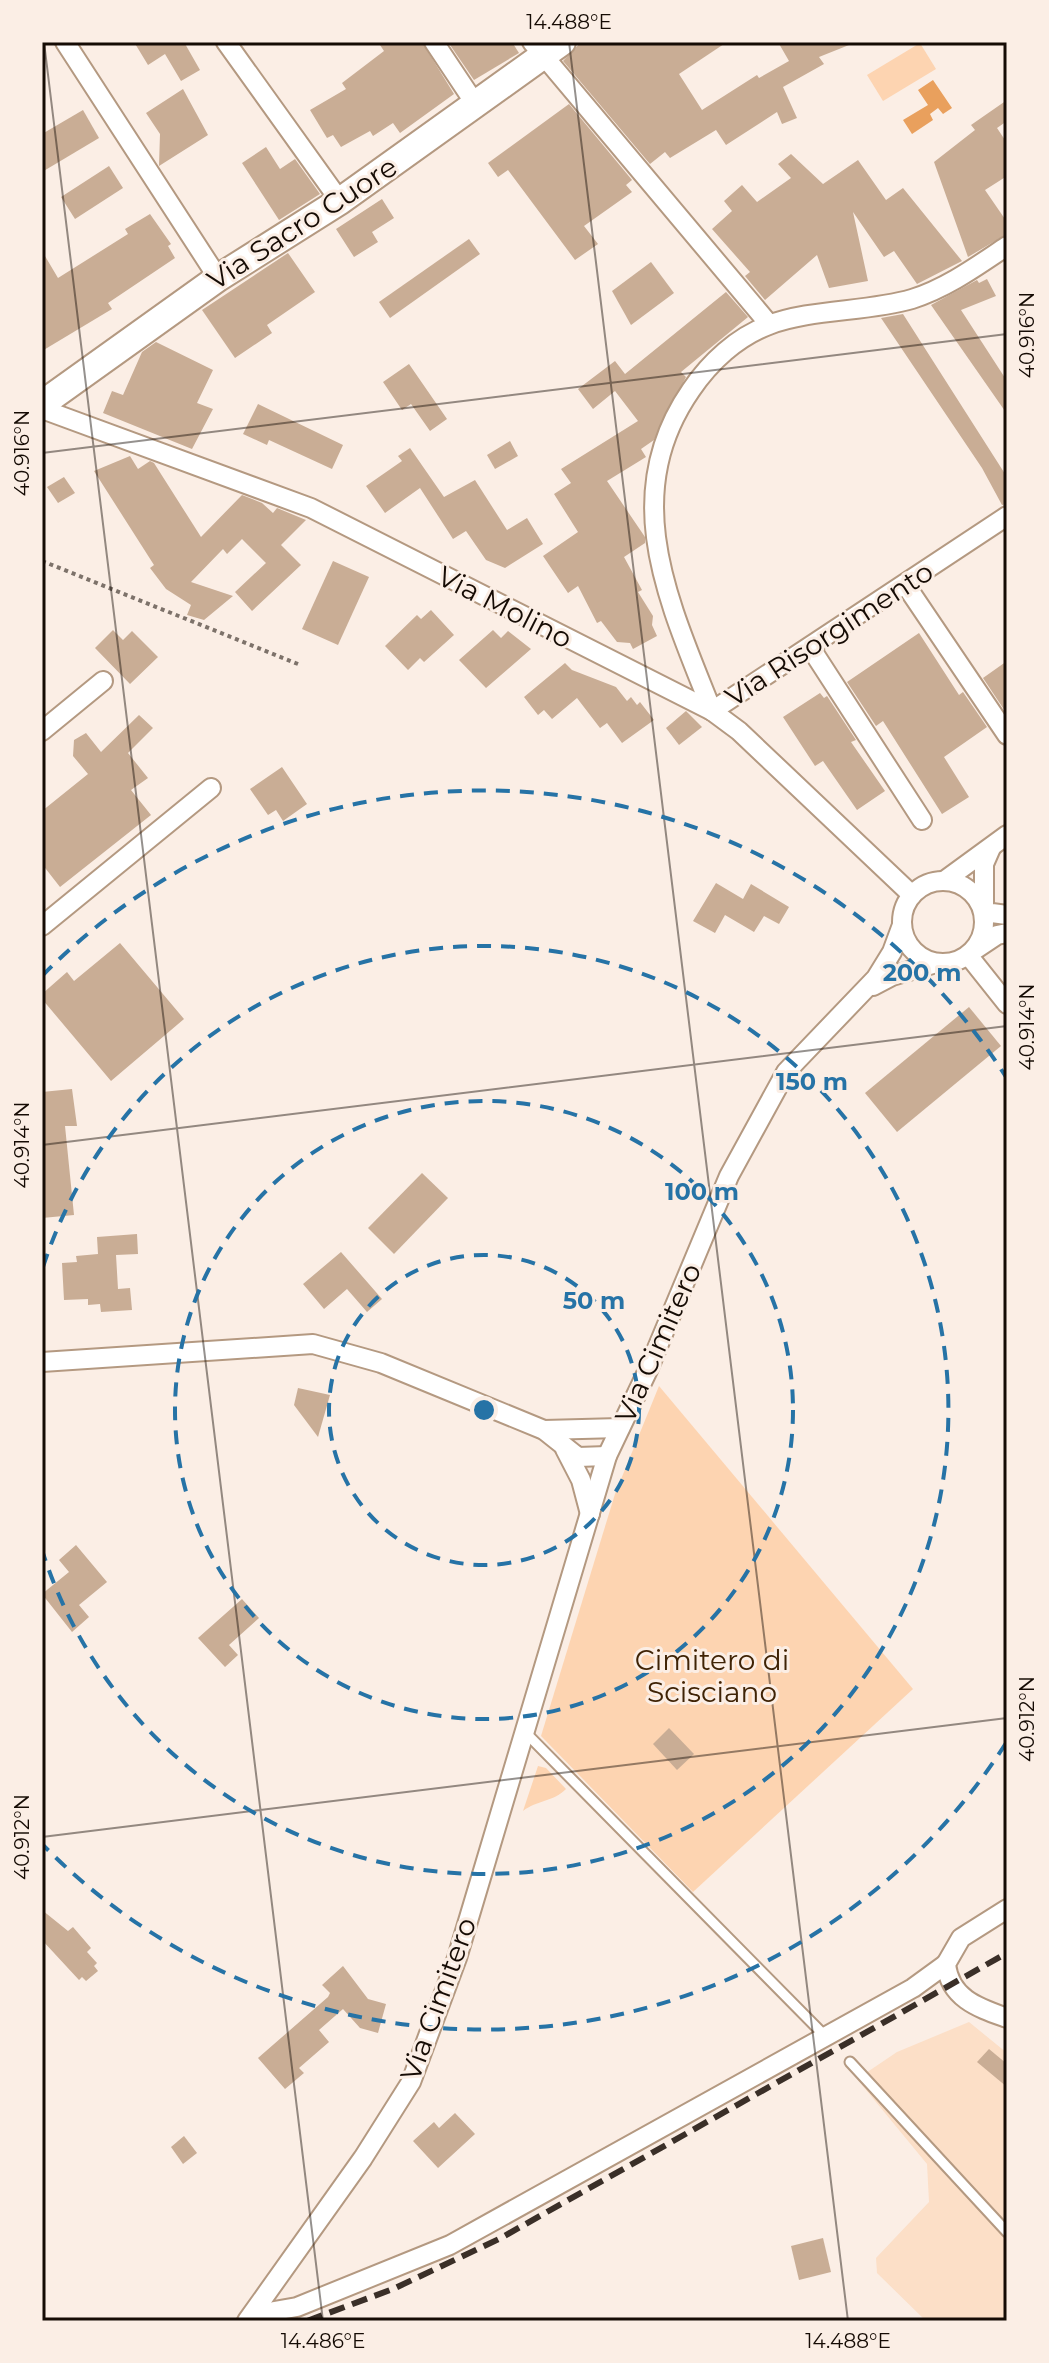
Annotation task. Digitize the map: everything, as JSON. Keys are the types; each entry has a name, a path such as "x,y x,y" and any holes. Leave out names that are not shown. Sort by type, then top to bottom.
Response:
{"street":[{"path":"65,42 218,278"},
{"path":"226,42 340,201"},
{"path":"434,42 476,105"},
{"path":"545,46 769,324"},
{"name":"Via Sacro Cuore","path":"42,406 218,278 340,201 476,105 545,46"},
{"name":"Via Risorgimento","path":"1007,246 949,284 916,298 769,324 737,343 707,367 683,402 656,464 654,524 663,575 712,711 1007,516"},
{"name":"Via Molino","path":"42,406 311,508 712,711 739,731 912,895"},
{"path":"905,584 1007,735"},
{"path":"810,647 922,820"},
{"path":"42,731 103,681"},
{"path":"42,926 211,788"},
{"path":"944,881 1007,835"},
{"path":"971,953 985,925 984,864 991,848"},
{"path":"865,992 886,963 902,925 903,911 912,895 930,883 944,881 969,889 984,912 1007,915"},
{"path":"902,925 912,950 936,963"},
{"path":"865,992 892,976 936,963 950,964 997,935 1007,933"},
{"path":"971,953 1007,1004"},
{"name":"Via Cimitero","path":"250,2318 363,2158 411,2082 447,1988 607,1456 729,1176 779,1085 820,1033 865,992"},
{"path":"42,1362 313,1344 381,1363 544,1430 578,1457 607,1456"},
{"path":"544,1430 620,1428"},
{"path":"563,1447 581,1480 591,1517"},
{"path":"250,2318 310,2303 450,2245 829,2040 946,1964 961,1938 1007,1909"},
{"path":"946,1964 952,1986 963,1998 1007,2018"}],"lane":[{"path":"524,1731 829,2040"},
{"path":"850,2062 1007,2232"}],"path":[{"path":"42,561 298,664"}],"shaded area":[{"path":"933,80 952,108 943,114 938,108 930,114 933,120 912,134 903,120 928,105 918,90"},
{"path":"969,2022 1007,2053 1007,2321 926,2321 877,2273 876,2258 929,2202 927,2164 857,2079 897,2052"}],"green space":[{"path":"920,43 936,69 883,101 867,75"},
{"name":"Cimitero di Scisciano","path":"659,1386 913,1689 693,1892 541,1736 615,1494"},
{"path":"538,1766 546,1768 566,1789 523,1811"}],"building":[{"path":"134,42 184,42 200,70 181,81 165,54 148,65"},
{"path":"378,42 422,42 454,94 400,133 393,123 373,136 370,131 341,147 333,135 327,138 310,110 346,89 342,83 384,51"},
{"path":"448,42 512,42 519,53 474,80"},
{"path":"581,42 727,42 679,74 702,110 757,75 759,78 789,61 778,42 854,43 819,57 824,64 783,87 797,118 782,124 777,112 726,145 716,130 670,158 665,152 650,164 563,61"},
{"path":"183,89 208,135 159,166 160,134 146,113"},
{"path":"1007,100 1007,121 997,128 1007,143 1007,176 985,190 1007,222 1007,234 968,257 934,162 975,130 971,125"},
{"path":"569,104 632,180 626,185 632,192 584,226 598,244 575,260 508,170 498,177 488,163"},
{"path":"83,110 99,138 42,172 42,134"},
{"path":"266,147 280,169 295,159 320,194 279,220 242,163"},
{"path":"791,154 823,184 858,160 886,200 903,188 962,261 917,284 894,251 884,257 853,212 868,281 829,288 817,255 765,300 745,276 750,272 712,229 732,211 724,201 742,185 757,202 791,178 778,164"},
{"path":"109,166 123,188 75,219 61,197"},
{"path":"382,199 394,218 372,232 378,242 354,257 336,229"},
{"path":"150,214 171,244 168,246 175,258 108,303 112,309 42,351 42,251 58,278 128,234 125,229"},
{"path":"469,239 480,254 390,318 379,302"},
{"path":"288,253 315,292 267,325 272,333 235,358 202,310"},
{"path":"651,262 674,293 631,325 612,291"},
{"path":"987,279 996,296 961,310 1007,381 1007,414 931,305 977,280 979,283"},
{"path":"726,292 748,317 681,372 686,377 654,440 641,449 646,457 607,481 645,537 645,543 624,557 642,590 638,592 653,616 652,625 657,636 633,649 630,643 617,642 601,621 597,623 578,586 568,593 543,556 578,532 554,494 571,483 561,469 638,421 615,391 593,409 578,389 615,361 625,374"},
{"path":"903,314 1007,477 1007,504 1002,505 982,468 881,318"},
{"path":"156,342 213,370 197,403 213,409 192,449 103,413 112,391 123,395 142,352"},
{"path":"409,364 447,419 430,431 411,404 402,410 383,382"},
{"path":"258,404 343,445 332,469 269,440 267,445 243,434"},
{"path":"510,441 518,456 495,469 487,455"},
{"path":"410,448 444,497 475,480 507,530 527,518 543,544 505,568 486,560 466,531 453,539 420,488 385,513 366,486 402,461 398,456"},
{"path":"130,456 138,469 150,461 154,463 201,537 242,495 262,503 273,513 277,508 306,520 281,545 301,565 252,611 235,592 266,563 242,539 227,554 223,549 191,582 233,596 204,620 187,615 191,605 166,589 150,568 154,565 94,471"},
{"path":"64,477 75,493 58,503 47,487"},
{"path":"333,561 369,577 338,645 302,629"},
{"path":"431,610 454,635 424,662 420,658 408,670 385,646 417,615 421,619"},
{"path":"113,630 123,640 132,631 158,657 130,684 95,648"},
{"path":"493,630 501,638 508,631 531,649 486,688 459,660"},
{"path":"919,633 959,695 963,692 987,727 944,757 969,797 942,814 883,721 876,726 847,682"},
{"path":"1007,661 1007,714 983,678"},
{"path":"565,663 572,670 616,687 627,701 631,697 637,705 640,702 654,720 622,743 607,723 600,728 577,698 552,719 544,710 538,715 524,697"},
{"path":"820,693 824,698 827,696 856,740 851,742 885,791 857,810 823,761 815,766 783,717"},
{"path":"686,711 702,727 679,745 666,728"},
{"path":"139,715 153,728 128,753 148,778 131,790 151,815 60,887 42,864 42,811 88,774 73,756 74,740 86,733 101,752"},
{"path":"282,767 307,804 283,821 276,810 268,815 250,789"},
{"path":"716,883 743,899 751,884 789,907 779,924 764,916 754,932 725,915 715,933 693,921"},
{"path":"120,943 184,1019 111,1081 42,999 42,994 67,972 74,981"},
{"path":"969,1007 1001,1046 897,1132 865,1093"},
{"path":"72,1089 77,1126 65,1126 74,1215 42,1218 42,1092"},
{"path":"422,1173 448,1198 394,1254 368,1228"},
{"path":"137,1234 138,1254 116,1255 118,1289 130,1288 132,1310 101,1312 100,1304 88,1305 88,1299 64,1300 62,1263 77,1262 76,1256 98,1254 97,1237"},
{"path":"341,1252 382,1299 367,1312 347,1289 324,1309 303,1284"},
{"path":"298,1388 330,1395 318,1437 294,1405"},
{"path":"76,1545 107,1582 79,1605 89,1617 72,1632 42,1594 69,1572 59,1560"},
{"path":"242,1599 259,1618 229,1645 238,1655 225,1667 198,1638"},
{"path":"669,1728 694,1754 677,1770 653,1744"},
{"path":"42,1910 68,1931 73,1927 91,1948 87,1952 97,1963 94,1966 98,1971 86,1981 82,1977 79,1980 42,1940"},
{"path":"343,1966 368,1999 386,2004 378,2033 360,2028 343,2009 319,2030 329,2042 299,2068 304,2073 285,2089 258,2058 328,1997 330,1993 322,1985"},
{"path":"989,2049 1007,2064 1007,2087 977,2062"},
{"path":"455,2113 475,2134 438,2168 413,2141 434,2122 439,2128"},
{"path":"184,2136 197,2153 183,2164 171,2147"},
{"path":"823,2238 831,2272 799,2280 791,2246"}],"railway":[{"path":"307,2321 393,2289 499,2239 1007,1953"}]}
